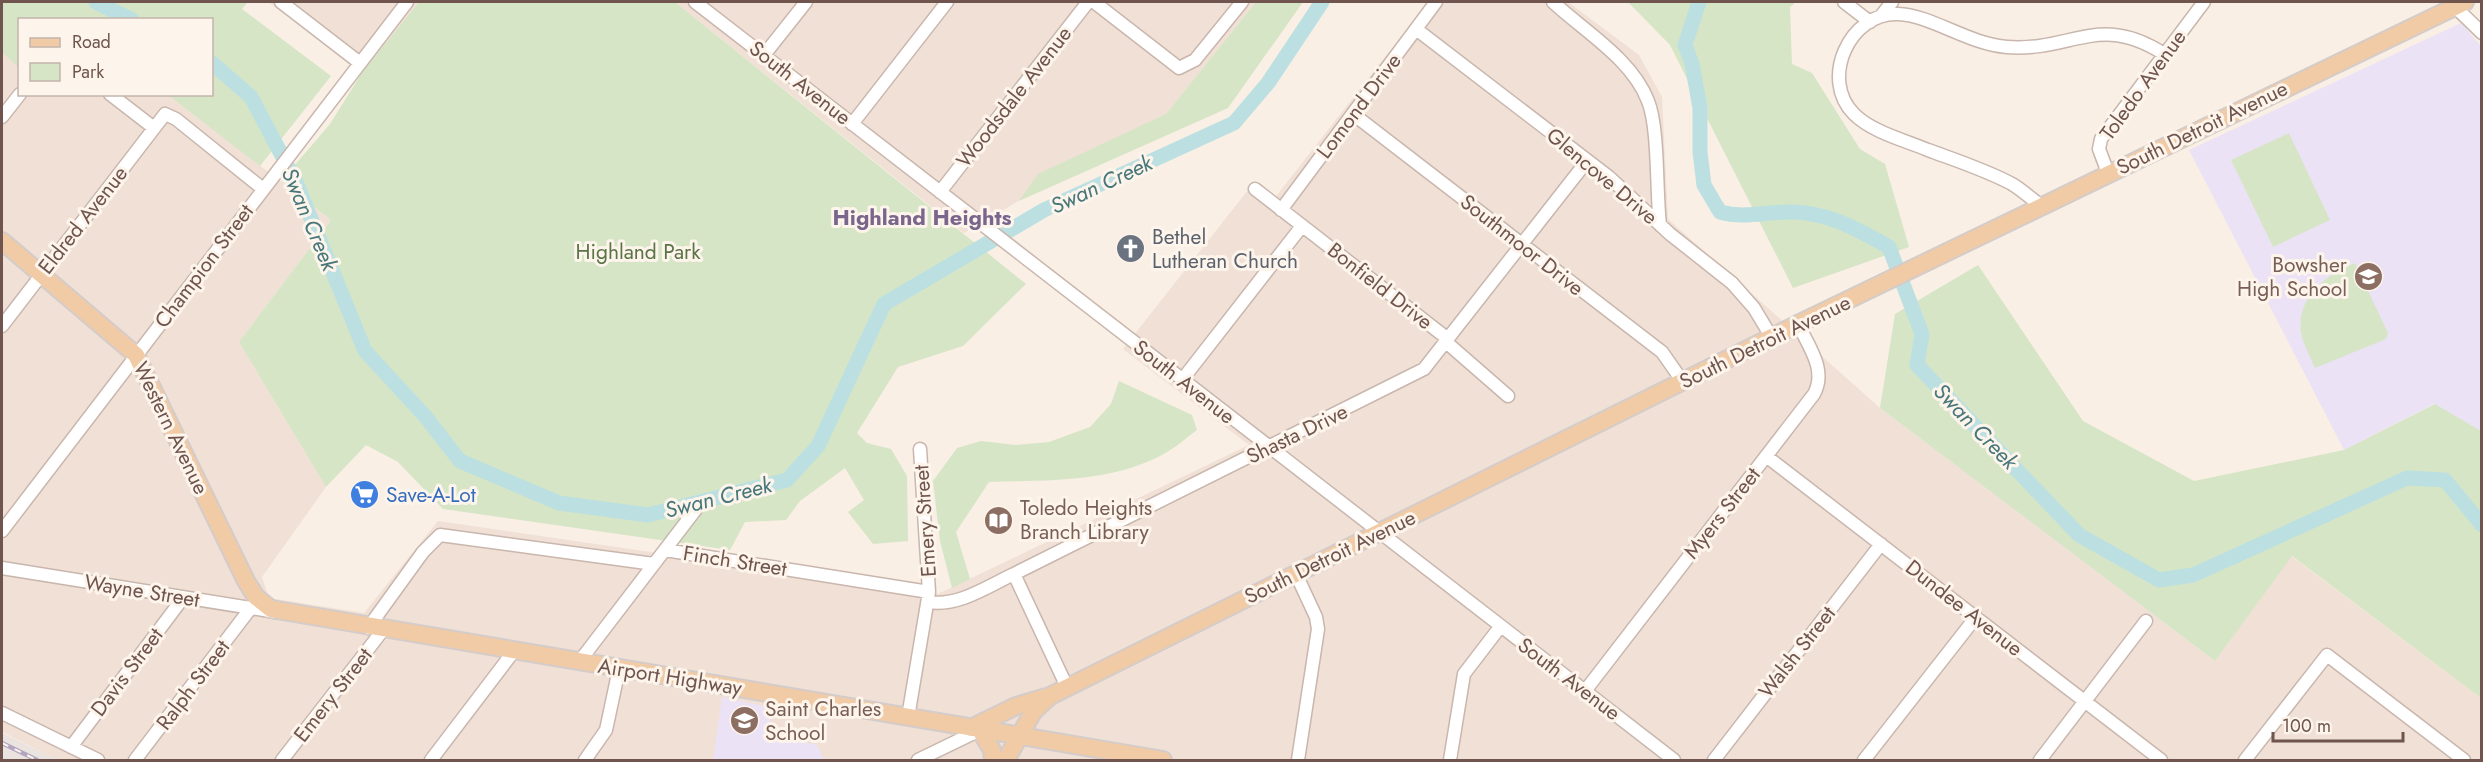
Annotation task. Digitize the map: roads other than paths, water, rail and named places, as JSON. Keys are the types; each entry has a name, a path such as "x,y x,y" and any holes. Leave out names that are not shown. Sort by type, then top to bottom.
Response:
{"main road":[{"name":"South Detroit Avenue","path":"1050,696 1798,324 1872,290 2456,3"},
{"name":"Western Avenue","path":"2,242 136,355 249,587 266,606 282,613"},
{"name":"Airport Highway","path":"282,613 1021,736 1145,759 1163,760"},
{"path":"993,760 992,750 976,729 1016,706 1050,696"},
{"path":"1006,760 1033,712 1050,696"}],"street":[{"path":"281,2 360,63"},
{"name":"Champion Street","path":"2,531 407,2"},
{"name":"South Avenue","path":"695,2 1674,760"},
{"path":"764,55 806,2"},
{"path":"852,124 947,2"},
{"name":"Woodsdale Avenue","path":"940,192 1088,2"},
{"path":"1094,2 1179,68 1195,60 1242,2"},
{"name":"Lomond Drive","path":"1281,210 1436,2"},
{"path":"1553,2 1618,60 1641,87 1648,100 1653,122 1660,225"},
{"path":"1844,2 1875,19 1896,14 1918,18 1958,36 1996,46 2042,46 2105,33 2139,39 2164,54"},
{"path":"1892,2 1849,41 1839,66 1842,90 1854,113 1895,137 2013,185 2041,206"},
{"name":"Toledo Avenue","path":"2108,173 2099,149 2101,139 2204,2"},
{"path":"2456,3 2481,20"},
{"path":"2456,3 2481,33"},
{"name":"Glencove Drive","path":"1416,29 1630,195 1660,225 1732,283 1754,308 1772,338"},
{"path":"2,117 18,96"},
{"path":"113,96 153,128"},
{"name":"Eldred Avenue","path":"2,326 165,114 176,119 263,189"},
{"name":"Southmoor Drive","path":"1353,114 1662,352 1683,382"},
{"name":"Shasta Drive","path":"929,597 942,604 956,601 1418,373 1447,341 1587,161"},
{"name":"Bonfield Drive","path":"1255,189 1447,341 1508,396"},
{"path":"1182,380 1302,226"},
{"name":"Myers Street","path":"1585,691 1814,394 1820,380 1820,370 1798,324"},
{"name":"Emery Street","path":"920,449 929,597"},
{"name":"Dundee Avenue","path":"1766,456 2161,760"},
{"path":"665,550 700,504"},
{"name":"Emery Street","path":"282,760 375,629 423,552 440,535"},
{"name":"Finch Street","path":"440,535 654,564 665,550 929,597"},
{"name":"Walsh Street","path":"1714,760 1881,544"},
{"path":"579,662 654,564"},
{"name":"Wayne Street","path":"2,568 282,613"},
{"path":"1014,574 1068,687"},
{"path":"1296,574 1316,617 1318,629 1298,760"},
{"path":"908,717 929,597"},
{"name":"Davis Street","path":"70,747 183,598"},
{"name":"Ralph Street","path":"135,760 250,609"},
{"path":"1864,760 1976,617"},
{"path":"2040,760 2146,621"},
{"path":"1450,760 1464,674 1500,627"},
{"path":"431,760 514,651"},
{"path":"2244,760 2327,655 2457,758"},
{"path":"585,760 605,733 611,716 619,669"},
{"path":"2,713 98,760"},
{"path":"918,760 976,729"}],"waterway":[{"name":"Swan Creek","path":"96,2 128,18"},
{"name":"Swan Creek","path":"213,64 251,97 296,182 365,351 425,416 460,461 559,503 648,515 787,480 818,446 884,304 1044,210 1234,123 1268,83 1322,2"},
{"name":"Swan Creek","path":"1699,2 1685,45 1692,64 1700,108 1700,152 1704,185 1720,212 1738,215 1807,213 1832,219 1889,247 1922,334 1917,365 2079,535 2159,580 2193,575 2407,478 2445,480 2482,525"}],"railway":[{"path":"2,743 37,760"}],"place":[{"name":"Bethel Lutheran Church","path":"1131,249"},
{"name":"Bowsher High School","path":"2368,277"},
{"name":"Save-A-Lot","path":"365,495"},
{"name":"Toledo Heights Branch Library","path":"999,520"},
{"name":"Saint Charles School","path":"744,721"}],"district":[{"name":"Highland Heights","path":"922,217"}],"park label":[{"name":"Highland Park","path":"638,252"}]}
